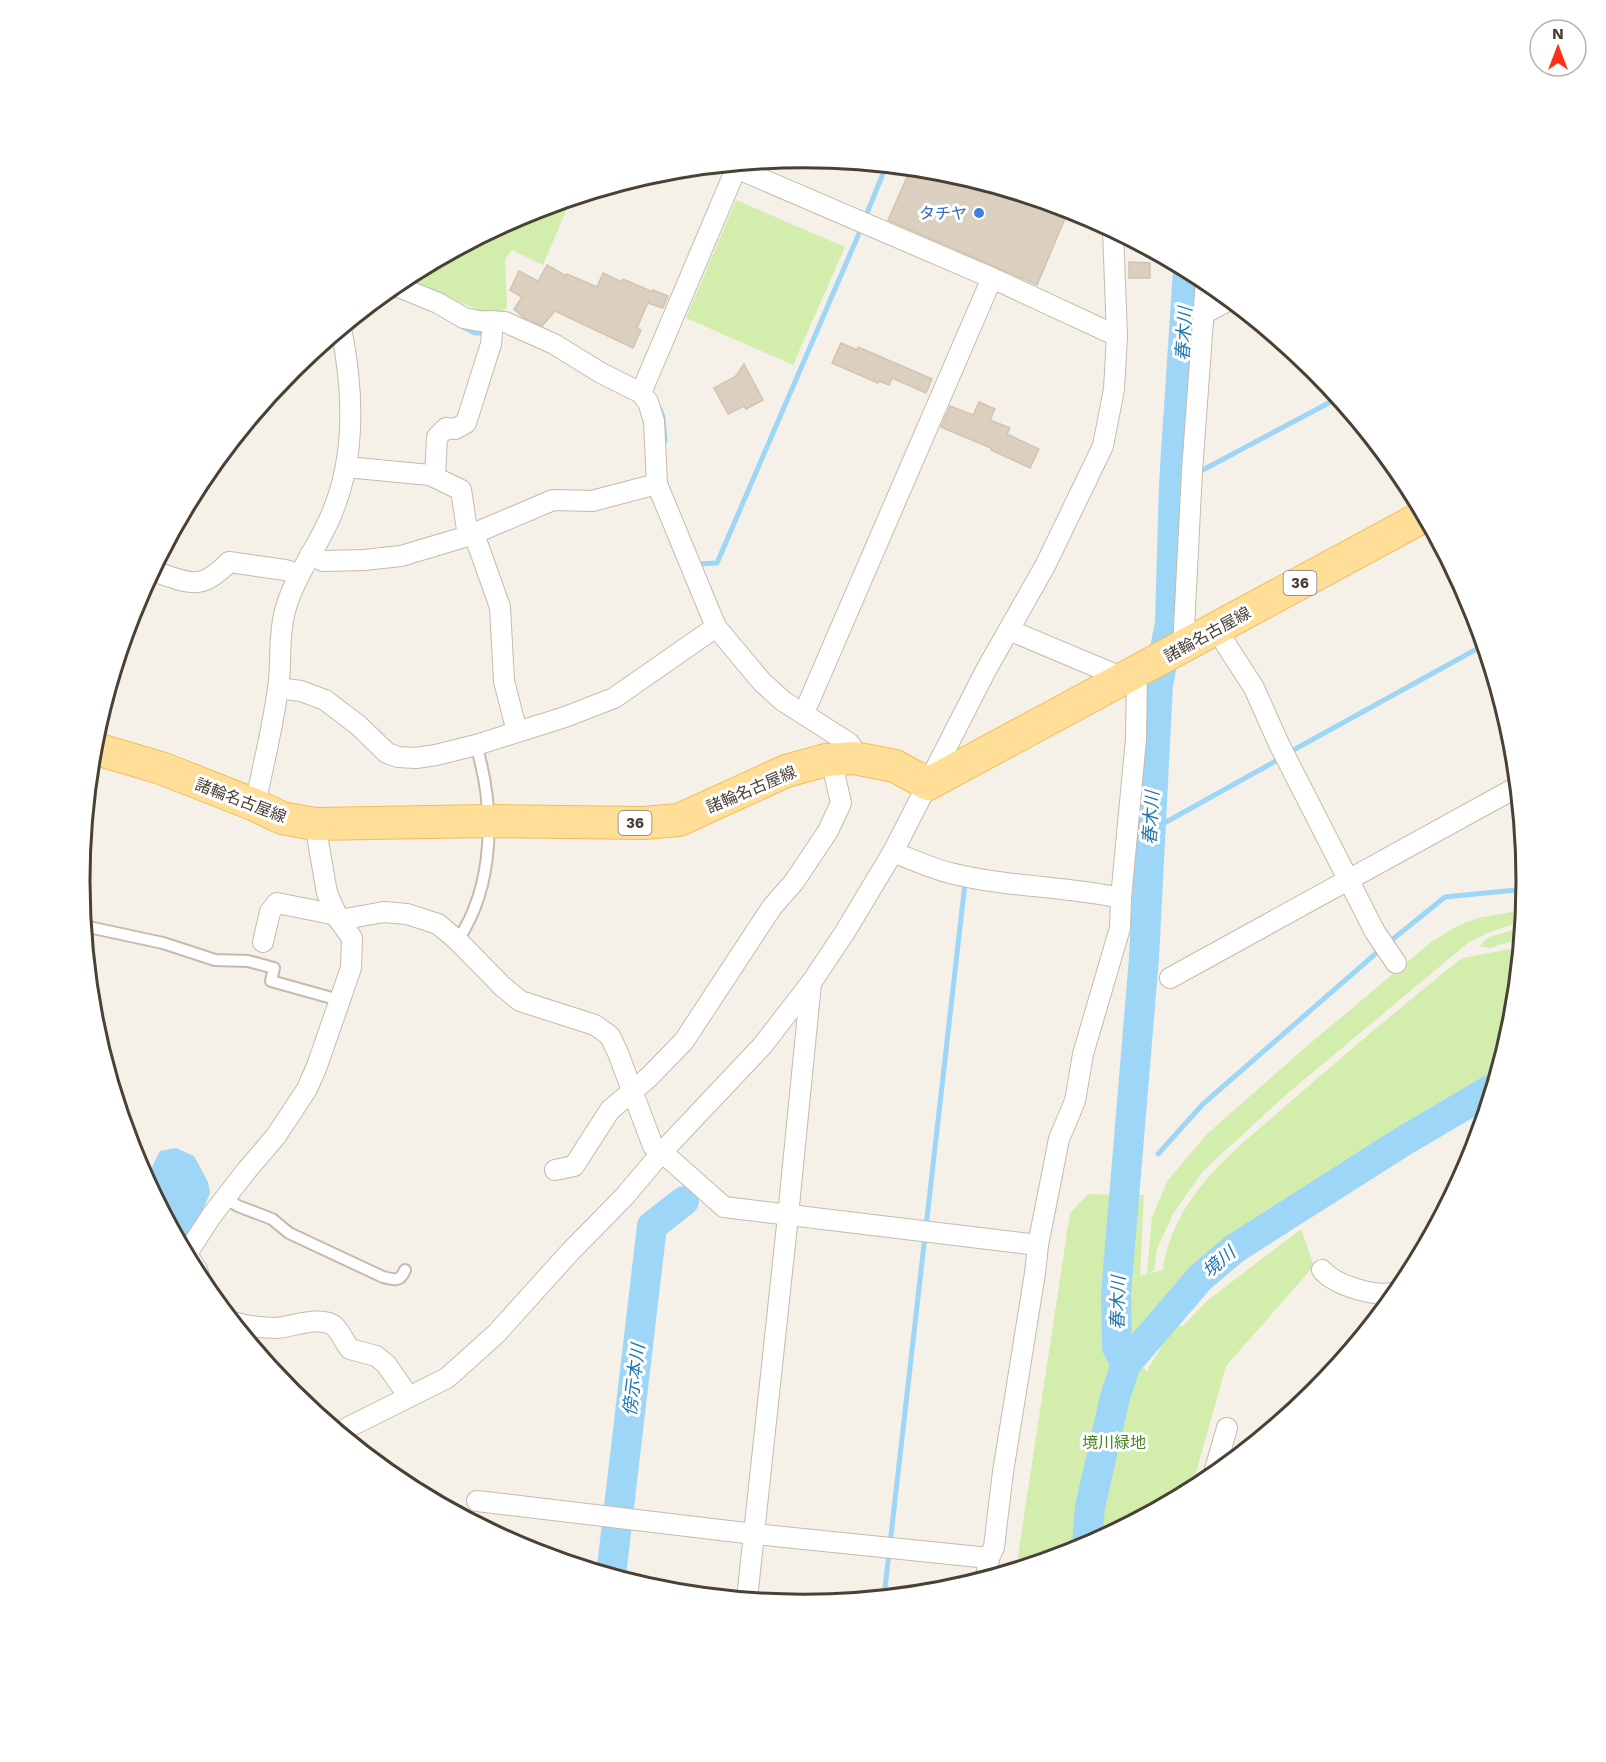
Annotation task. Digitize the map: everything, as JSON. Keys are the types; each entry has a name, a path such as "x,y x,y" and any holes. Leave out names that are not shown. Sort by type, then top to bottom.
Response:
{"main road":[{"name":"諸輪名古屋線","path":"102,751 161,768 282,818 315,824 489,821 643,823 679,820 786,771 842,759 895,766 928,784 1417,520"}],"street":[{"path":"745,171 992,278 1117,336"},
{"path":"640,393 731,172"},
{"path":"346,1428 447,1378 496,1334 762,1046 811,983 845,932 893,852 986,670 1045,566 1103,446 1114,389 1117,336 1113,240"},
{"path":"804,713 992,278"},
{"path":"405,289 438,303 464,318 505,322 554,344 601,373 640,393 648,402 654,421 657,484 716,627 762,682 783,701 849,743 854,750 842,759 840,803 828,831 794,882 772,907 684,1041 648,1078 610,1110 574,1166 555,1170"},
{"path":"1179,649 1206,293"},
{"path":"1205,313 1222,304"},
{"path":"435,477 437,437 446,428 454,429 466,423 491,344 493,321"},
{"path":"255,805 279,688 280,649 285,612 298,574 334,510 346,467 351,402 350,372 343,337"},
{"path":"346,467 430,475 461,490 471,535 500,607 504,681 517,732"},
{"path":"310,555 323,561 400,556 471,535 553,500 592,501 657,484"},
{"path":"160,574 198,583 215,576 229,562 298,574"},
{"path":"279,688 301,691 324,700 358,725 381,749 398,757 416,758 476,745 565,717 615,698 716,627"},
{"path":"1216,629 1254,688 1279,744 1375,932 1396,963"},
{"path":"477,1501 754,1534 987,1568 994,1546 1038,1245 1059,1139 1075,1101 1083,1054 1120,928 1133,779 1134,674 1116,675 1009,630"},
{"path":"1170,978 1510,791"},
{"path":"192,1247 225,1198 276,1136 307,1089 351,968 352,938 338,917 327,893 315,824"},
{"path":"893,852 949,873 1013,884 1089,891 1121,898"},
{"path":"263,942 270,912 277,903 338,917 384,912 407,914 438,924 458,940 502,986 520,1000 595,1025 610,1036 653,1146 724,1207 1038,1245"},
{"path":"748,1591 811,983"},
{"path":"1322,1270 1329,1278 1342,1284 1378,1294 1384,1293"},
{"path":"244,1324 270,1328 318,1322 329,1323 335,1326 350,1348 376,1356 386,1364 409,1397"},
{"path":"1217,1461 1227,1428"}],"lane":[{"path":"458,940 478,900 482,885 489,821 484,772 476,745"},
{"path":"92,928 163,943 215,960 249,961 274,968 271,981 339,1000"},
{"path":"225,1198 238,1206 272,1219 289,1233 383,1277 398,1280 402,1278 405,1270"}],"green space":[{"path":"736,200 845,247 793,365 686,318"},
{"path":"567,209 543,265 512,250 505,259 507,307 497,318 415,283 488,242 530,222"},
{"path":"1515,912 1514,924 1469,942 1287,1094 1203,1171 1173,1214 1157,1249 1154,1270 1148,1274 1163,1270 1167,1249 1175,1229 1197,1191 1218,1167 1253,1134 1453,965 1463,958 1512,949 1502,1020 1487,1081 1359,1155 1227,1241 1162,1305 1150,1327 1137,1340 1121,1336 1130,1195 1144,1195 1140,1276 1147,1274 1152,1217 1168,1180 1207,1134 1430,943 1457,926 1478,918"},
{"path":"1514,929 1513,942 1492,948 1479,947 1489,937"},
{"name":"境川緑地","path":"1088,1194 1115,1195 1108,1336 1147,1371 1173,1326 1183,1326 1208,1300 1301,1229 1314,1266 1226,1366 1195,1477 1118,1520 1076,1540 1017,1561 1070,1213"}],"water":[{"path":"176,1148 194,1156 208,1182 210,1193 198,1221 187,1239 151,1169 160,1151"}],"building":[{"path":"907,176 988,192 1065,218 1037,285 888,220"},
{"path":"1129,262 1150,263 1150,278 1129,278"},
{"path":"547,265 566,276 567,274 597,287 603,273 622,282 623,279 668,296 663,308 648,303 649,300 637,328 641,330 633,348 555,311 542,326 523,317 514,309 522,297 510,290 519,271 538,281"},
{"path":"841,343 857,350 858,347 932,379 926,393 892,378 889,385 879,381 878,383 832,363"},
{"path":"744,364 763,400 746,409 744,406 728,414 714,388 736,376"},
{"path":"979,402 995,409 990,420 1010,428 1007,434 1039,449 1030,468 991,448 941,427 950,406 973,415"}],"waterway":[{"path":"696,562 697,564 717,563 883,173"},
{"name":"春木川","path":"1126,1364 1117,1347 1116,1294 1144,958 1158,685 1170,623 1174,484 1187,281"},
{"path":"459,325 475,333 487,333"},
{"path":"1197,473 1331,402"},
{"path":"660,409 665,441"},
{"path":"1174,484 1186,478"},
{"path":"1288,753 1477,649"},
{"path":"1150,831 1281,758"},
{"path":"885,1589 965,883"},
{"path":"1388,943 1445,897 1516,890"},
{"path":"1158,1154 1203,1104 1381,949"},
{"name":"境川","path":"1088,1534 1090,1507 1115,1397 1126,1364 1200,1278 1234,1249 1402,1142 1483,1094"},
{"name":"傍示本川","path":"612,1568 652,1226 684,1201"}],"place":[{"name":"タチヤ","path":"979,213"}]}
